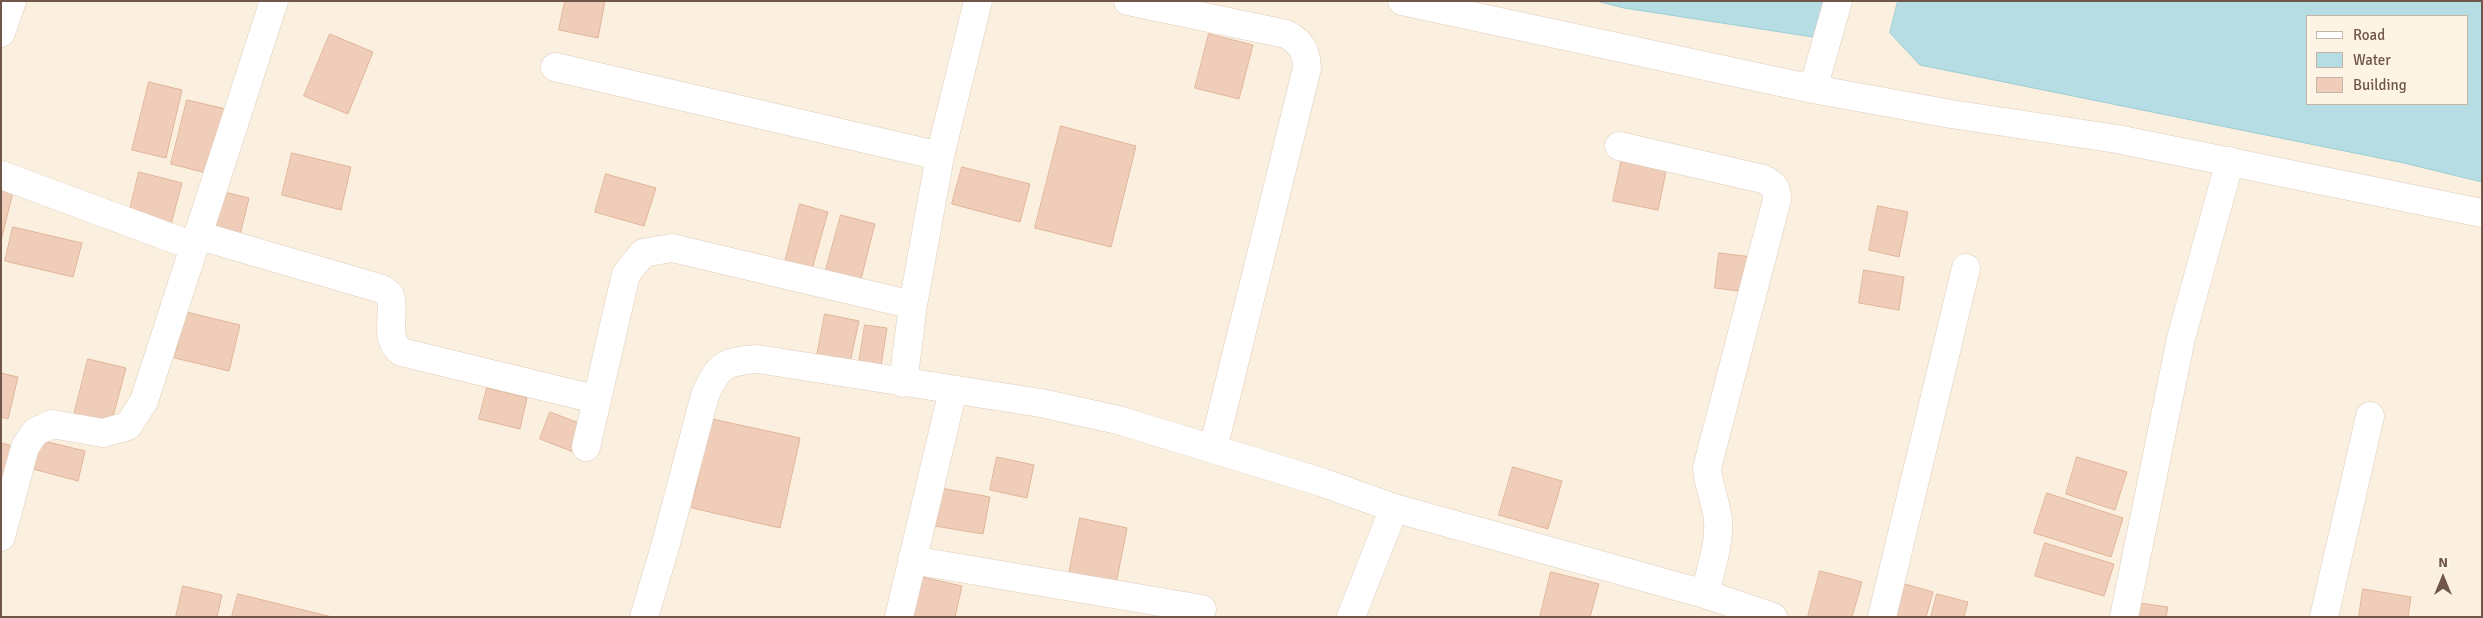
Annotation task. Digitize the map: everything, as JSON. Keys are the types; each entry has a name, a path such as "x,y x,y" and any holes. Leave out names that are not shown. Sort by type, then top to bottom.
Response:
{"street":[{"path":"1,32 12,1"},
{"path":"1,538 25,447 35,432 52,424 103,433 128,426 144,401 274,1"},
{"path":"903,383 913,305 940,156 978,1"},
{"path":"1128,1 1286,34 1299,41 1306,54 1307,68 1213,449"},
{"path":"1402,1 1813,88 1952,114 2117,139 2482,212"},
{"path":"1813,88 1838,1"},
{"path":"555,67 940,156"},
{"path":"1619,146 1763,179 1772,183 1777,190 1777,199 1707,468 1708,483 1717,510 1719,524 1705,594"},
{"path":"2124,617 2181,338 2230,161"},
{"path":"1,175 195,241 382,290 390,295 393,305 390,336 392,345 400,352 595,399"},
{"path":"586,447 595,399 626,274 643,253 672,248 913,305"},
{"path":"1882,617 1966,268"},
{"path":"644,617 665,547 705,395 714,374 730,361 757,359 1042,403 1118,420 1321,482 1394,508 1705,594 1773,617"},
{"path":"899,617 953,390"},
{"path":"2324,617 2370,416"},
{"path":"1351,617 1394,508"},
{"path":"912,560 1202,609"}],"water":[{"path":"1597,1 1835,1 1826,39 1624,8"},
{"path":"1898,1 2482,1 2482,182 2404,163 1920,65 1890,33"}],"building":[{"path":"565,1 605,1 598,38 559,30"},
{"path":"330,34 373,52 348,114 304,96"},
{"path":"1209,34 1253,45 1239,99 1195,88"},
{"path":"149,82 182,90 166,158 132,150"},
{"path":"187,100 226,109 210,174 171,164"},
{"path":"1061,126 1136,146 1111,247 1035,228"},
{"path":"292,153 351,167 341,210 282,195"},
{"path":"1622,158 1667,167 1658,210 1613,201"},
{"path":"962,167 1030,184 1020,222 952,204"},
{"path":"139,172 182,183 170,228 128,218"},
{"path":"606,174 656,188 644,226 595,212"},
{"path":"1,189 13,192 1,241"},
{"path":"216,190 249,198 239,239 206,231"},
{"path":"800,204 828,212 812,269 785,262"},
{"path":"1878,206 1908,212 1899,257 1869,250"},
{"path":"841,215 875,224 859,287 824,277"},
{"path":"13,227 82,243 73,277 5,261"},
{"path":"1719,253 1752,257 1747,292 1715,288"},
{"path":"1864,270 1904,277 1899,310 1859,303"},
{"path":"186,312 240,325 229,371 175,358"},
{"path":"825,314 859,321 849,367 816,361"},
{"path":"865,325 887,328 880,372 858,369"},
{"path":"88,359 126,368 111,424 74,415"},
{"path":"1,373 18,377 8,419 1,417"},
{"path":"487,388 527,398 520,429 479,419"},
{"path":"550,412 587,426 576,453 540,439"},
{"path":"712,419 800,438 780,528 692,508"},
{"path":"40,440 85,451 78,481 33,469"},
{"path":"1,443 17,447 10,477 1,475"},
{"path":"997,457 1034,465 1027,498 990,490"},
{"path":"2077,457 2127,472 2115,510 2066,494"},
{"path":"1513,467 1562,481 1548,529 1499,515"},
{"path":"935,487 990,497 983,534 929,525"},
{"path":"2047,493 2123,518 2111,557 2034,533"},
{"path":"1080,518 1127,528 1116,584 1069,574"},
{"path":"2045,543 2114,564 2104,596 2035,576"},
{"path":"1820,571 1862,582 1852,617 1808,617"},
{"path":"1551,572 1599,584 1590,617 1540,617"},
{"path":"913,575 962,586 955,617 903,617"},
{"path":"1901,583 1933,592 1926,617 1892,617"},
{"path":"183,586 222,595 217,617 176,617"},
{"path":"2363,589 2411,597 2408,617 2359,617"},
{"path":"238,594 332,617 232,617"},
{"path":"1937,594 1968,602 1964,617 1931,617"},
{"path":"2133,602 2168,607 2166,617 2131,617"}]}
